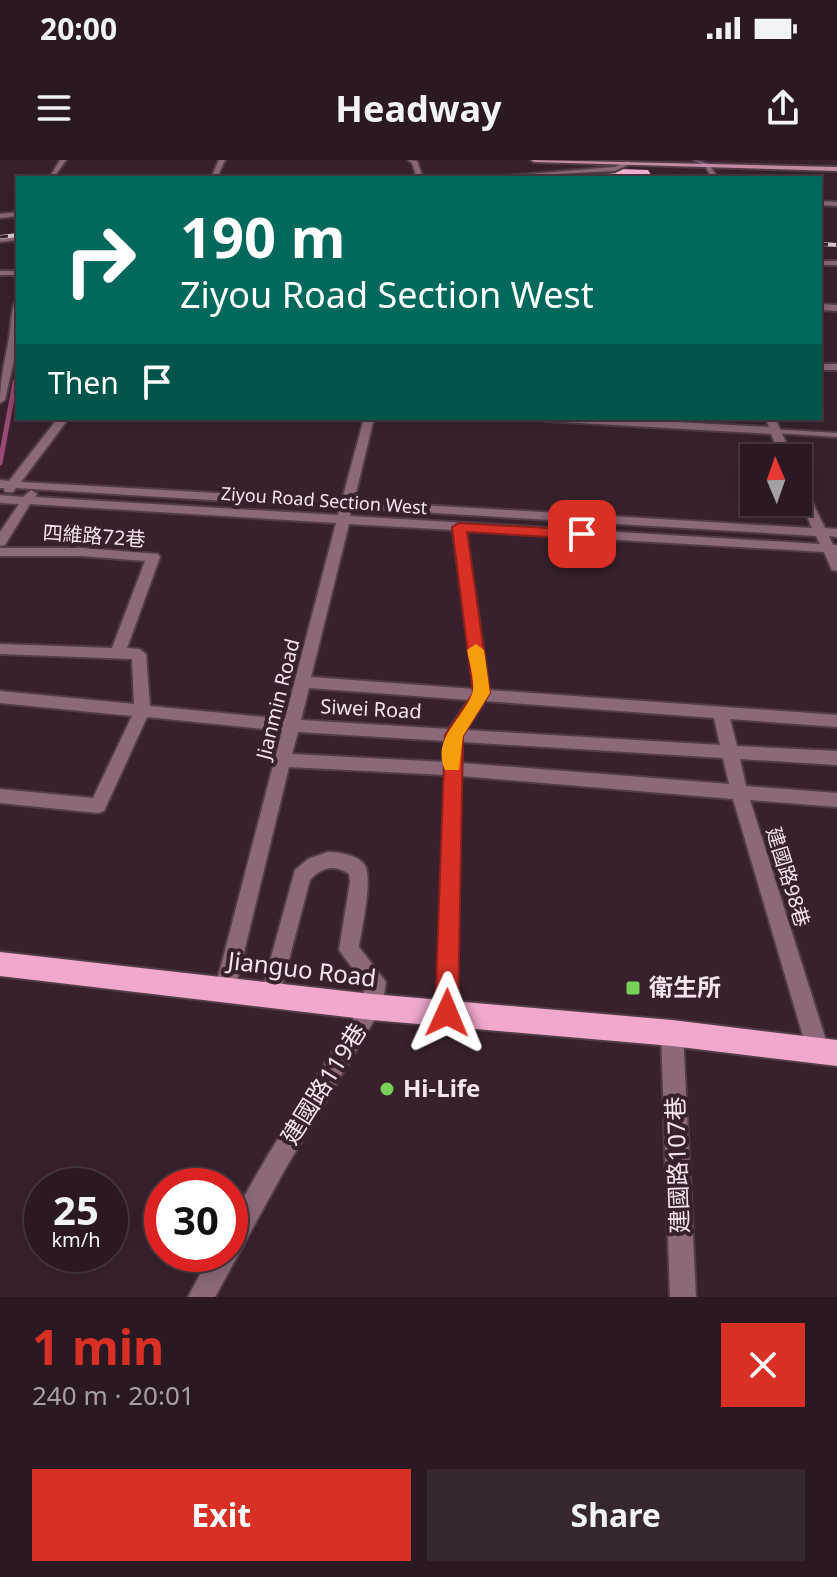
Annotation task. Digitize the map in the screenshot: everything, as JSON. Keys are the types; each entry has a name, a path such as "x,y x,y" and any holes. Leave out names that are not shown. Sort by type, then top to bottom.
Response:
{"main road":[{"name":"Jianguo Road","path":"0,964 372,1007 672,1033 828,1053"}],"street":[{"path":"52,176 63,160"},
{"path":"534,160 837,167"},
{"path":"681,160 837,167"},
{"path":"697,160 707,165 714,176"},
{"path":"517,176 601,171 628,163"},
{"path":"0,400 14,340 16,312"},
{"path":"0,499 7,484 62,420"},
{"name":"Jianmin Road","path":"225,989 368,420"},
{"path":"580,420 775,431"},
{"path":"771,420 781,444"},
{"path":"0,473 7,484"},
{"name":"Ziyou Road Section West","path":"7,484 837,533"},
{"path":"0,542 37,486"},
{"name":"Ziyou Road Section West","path":"0,499 833,549"},
{"path":"812,516 819,532 833,549 837,567"},
{"path":"447,1013 454,735 482,693 459,527"},
{"name":"四維路72巷","path":"0,552 82,552 153,557 118,652"},
{"path":"0,649 139,654 142,711 98,806 0,796"},
{"name":"Siwei Road","path":"303,682 837,721"},
{"name":"Siwei Road","path":"0,697 293,726 837,758"},
{"name":"建國路98巷","path":"721,713 739,791 828,1053"},
{"path":"283,760 452,769 837,800"},
{"name":"建國路119巷","path":"248,1213 372,1007 376,982 349,950 359,882 358,870 348,862 327,858 312,863 302,876 271,994"},
{"name":"建國路107巷","path":"672,1033 683,1297"},
{"path":"201,1297 215,1272"}],"lane":[{"path":"775,431 837,435"}],"building":[{"path":"620,169 648,170 652,176 617,176 605,173"}],"waterway":[{"path":"15,384 16,378"},
{"path":"0,463 15,382"}],"railway":[{"path":"0,237 16,235"},
{"path":"822,244 837,245"}],"slow traffic":[{"path":"452,765 454,735 482,693 476,650"}],"place":[{"name":"衛生所","path":"633,988"},
{"name":"Hi-Life","path":"387,1089"}],"route":[{"path":"447,1013 454,735 482,693 459,527 582,534"}]}
